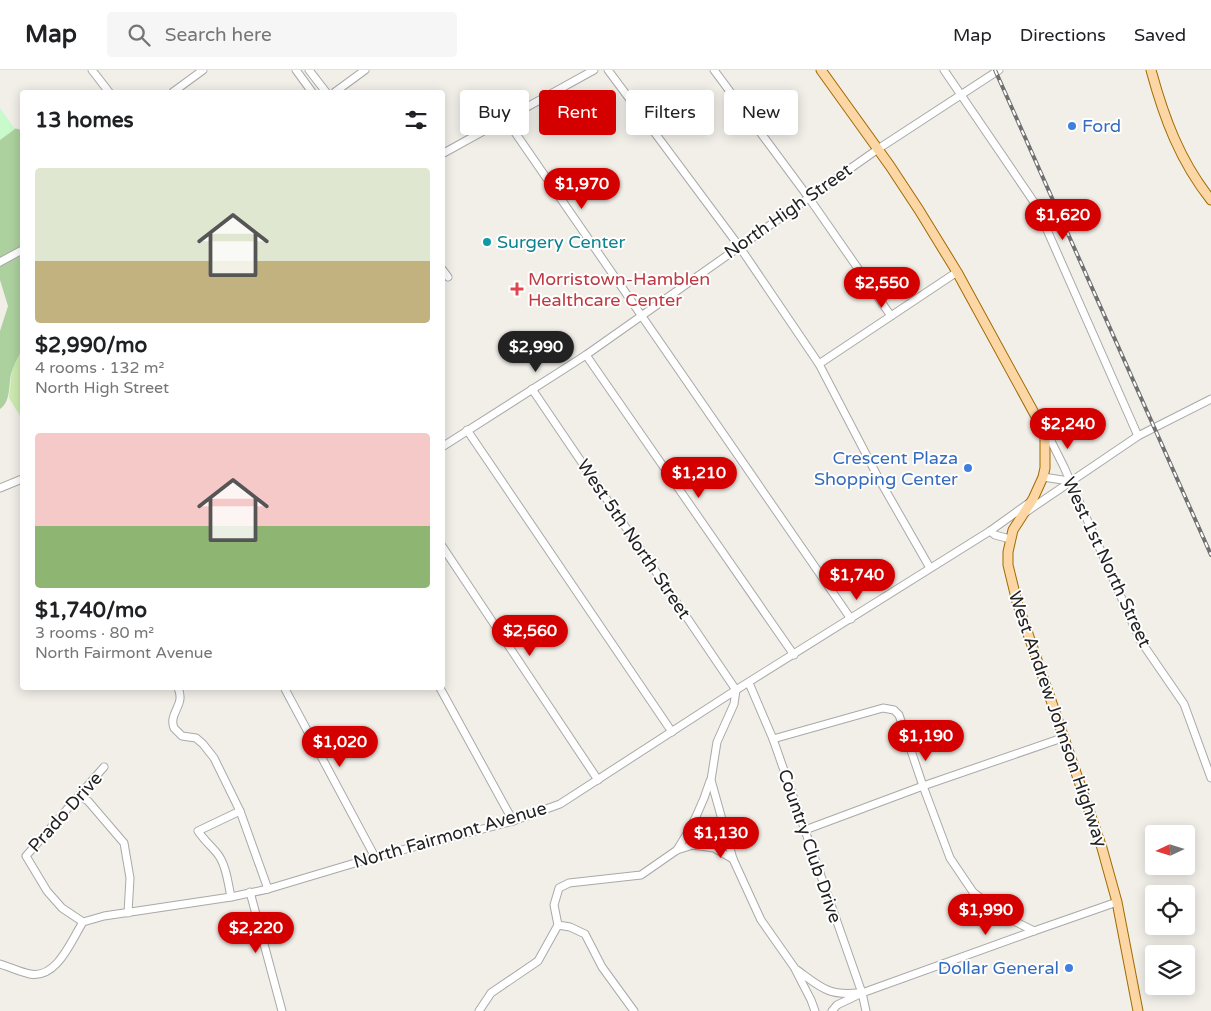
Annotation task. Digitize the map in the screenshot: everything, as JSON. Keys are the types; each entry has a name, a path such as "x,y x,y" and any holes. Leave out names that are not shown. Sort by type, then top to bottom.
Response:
{"main road":[{"name":"West 1st North Street","path":"821,70 919,210 957,272 1045,433"},
{"path":"1151,70 1161,108 1178,149 1211,200"},
{"name":"West Andrew Johnson Highway","path":"1045,433 1045,468 1043,477 1034,500 1016,524 1010,540 1008,565 1012,585 1102,848 1117,902 1138,1011"}],"street":[{"path":"92,70 107,90"},
{"path":"176,90 203,70"},
{"path":"296,70 311,90"},
{"path":"310,70 325,90"},
{"path":"338,90 365,70"},
{"path":"529,105 594,70"},
{"path":"608,70 739,246 819,364 879,479 930,568"},
{"path":"714,70 809,198 891,316"},
{"path":"944,70 1036,205 1138,436"},
{"name":"North High Street","path":"445,445 586,355 640,315 878,149 999,70"},
{"path":"445,152 475,135"},
{"path":"517,135 851,619"},
{"path":"0,262 20,251"},
{"path":"445,272 448,276"},
{"path":"819,364 957,272"},
{"path":"586,355 794,654"},
{"name":"West 5th North Street","path":"532,389 736,690"},
{"path":"1023,514 1138,436 1211,399"},
{"path":"467,430 672,732"},
{"name":"West 1st North Street","path":"1045,433 1049,437 1140,640 1184,704 1211,778"},
{"path":"1043,477 1069,481"},
{"path":"0,488 20,480"},
{"name":"North Fairmont Avenue","path":"83,922 104,916 231,897 268,889 375,857 512,821 560,804 736,690 990,531 1034,500"},
{"path":"990,531 994,535 1010,540"},
{"path":"445,550 598,780"},
{"name":"Country Club Drive","path":"748,683 773,740 862,993 866,1011"},
{"path":"178,690 181,701 172,718 174,728 182,736 196,738 214,758 240,811 268,889"},
{"path":"286,690 375,857"},
{"path":"441,690 512,821"},
{"path":"677,850 701,808 711,780 717,742 734,704 736,690"},
{"path":"773,740 882,708 894,710 899,715 950,858 973,892 1004,916 1034,930"},
{"path":"805,830 923,786 1065,737"},
{"name":"Prado Drive","path":"83,922 62,908 47,891 26,856 104,767"},
{"path":"711,780 733,859 760,920 794,968 815,1011"},
{"path":"80,796 88,801 124,843 130,878 128,913"},
{"path":"231,897 222,862 198,831 240,811"},
{"path":"479,1011 491,993 538,961 558,924 554,905 559,888 569,883 641,874 677,850 694,845 714,848 733,859"},
{"path":"250,892 282,1011"},
{"path":"832,1011 837,1005 862,993 1034,930 1117,902"},
{"path":"0,964 31,975 47,973 59,963 83,922"},
{"path":"558,924 585,934 602,967 634,1011"},
{"path":"794,968 826,990 841,995 862,993"}],"green space":[{"path":"0,108 15,129 0,140"},
{"path":"8,128 20,130 20,354 11,373 7,401 0,409 0,331 8,306 0,280 0,132"},
{"path":"20,354 20,416 9,398 12,369"}],"railway":[{"path":"995,70 1211,555"}],"place":[{"name":"Ford","path":"1072,126"},
{"name":"Surgery Center","path":"487,242"},
{"name":"Morristown-Hamblen Healthcare Center","path":"517,289"},
{"name":"Crescent Plaza Shopping Center","path":"968,468"},
{"name":"Dollar General","path":"1069,968"}]}
